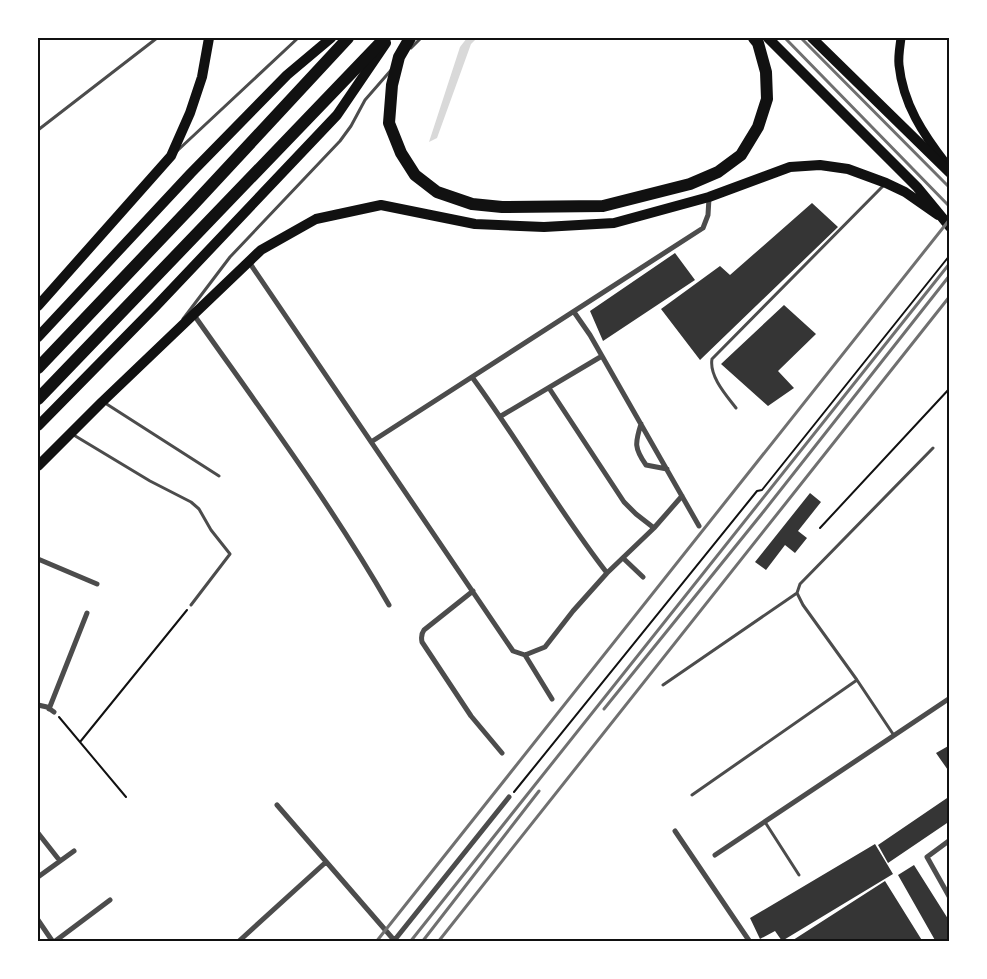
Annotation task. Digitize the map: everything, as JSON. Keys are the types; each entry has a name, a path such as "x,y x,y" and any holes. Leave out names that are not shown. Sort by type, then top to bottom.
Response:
{"highway":[{"path":"38,368 348,38"},
{"path":"38,399 385,38"},
{"path":"410,38 399,57 392,85 389,123 401,154 415,175 436,192 472,204 502,207 603,206 690,184 718,172 741,155 758,127 767,99 766,72 758,42 754,38"}],"main road":[{"path":"38,306 171,156 190,113 202,77 209,38"},
{"path":"38,337 191,173 286,75 331,38"},
{"path":"38,426 156,306 337,115 390,38"},
{"path":"768,38 950,219"},
{"path":"812,38 950,173"},
{"path":"900,38 899,64 905,96 922,132 950,169"},
{"path":"38,466 260,250 316,220 380,205 475,224 544,227 614,223 709,197 790,168 820,166 848,169 886,183 905,192 938,215"},
{"path":"917,187 950,228"}],"street":[{"path":"371,442 703,228 708,215 709,197"},
{"path":"248,262 513,651 525,655 545,647 573,611 607,573 654,528 682,496"},
{"path":"574,312 602,356 700,526"},
{"path":"194,315 363,558 389,605"},
{"path":"501,416 602,356"},
{"path":"472,377 501,416 586,546 607,573"},
{"path":"549,388 624,502 654,528"},
{"path":"641,424 635,441 638,454 646,465 667,469"},
{"path":"622,558 643,577"},
{"path":"38,560 97,584"},
{"path":"473,591 424,630 421,638 471,716 502,753"},
{"path":"49,709 87,613"},
{"path":"525,655 552,700"},
{"path":"715,855 893,734 950,698"},
{"path":"38,705 54,712"},
{"path":"277,806 393,941 509,797"},
{"path":"675,831 750,942"},
{"path":"38,833 60,861"},
{"path":"950,840 927,857 950,898"},
{"path":"38,877 74,851"},
{"path":"238,942 326,862"},
{"path":"38,920 54,942 110,900"}],"lane":[{"path":"38,130 158,38"},
{"path":"171,156 298,38"},
{"path":"163,344 230,257 340,141 351,126 365,100 420,38"},
{"path":"736,408 721,389 711,365 712,359 886,183"},
{"path":"102,402 173,445 219,476"},
{"path":"71,434 150,481 191,502 199,509 211,530 230,554 191,605"},
{"path":"893,734 804,605 798,593 800,584 933,448"},
{"path":"663,685 798,593"},
{"path":"692,795 857,680"},
{"path":"765,822 799,875"}],"path":[{"path":"509,797 757,491 762,490 950,254"},
{"path":"820,528 950,388"},
{"path":"80,742 191,605"},
{"path":"54,712 126,797"}],"shaded area":[{"path":"467,38 477,38 471,44 437,138 429,142 460,47"}],"building":[{"path":"812,203 838,227 700,360 661,309 720,266 730,275"},
{"path":"675,253 695,280 603,341 590,311"},
{"path":"784,305 816,334 778,371 794,388 768,406 721,364"},
{"path":"810,493 821,502 798,531 807,538 795,553 785,545 766,570 755,562"},
{"path":"950,745 950,773 936,753"},
{"path":"950,796 950,821 888,863 878,845"},
{"path":"875,844 893,874 782,941 775,931 760,939 750,918"},
{"path":"914,865 950,922 950,942 936,942 898,875"},
{"path":"885,881 923,942 790,942"}],"railway":[{"path":"785,38 950,207"},
{"path":"801,38 950,188"},
{"path":"376,942 950,219"},
{"path":"410,942 950,263"},
{"path":"604,709 764,511 950,275"},
{"path":"438,942 950,296"},
{"path":"422,942 539,791"}]}
